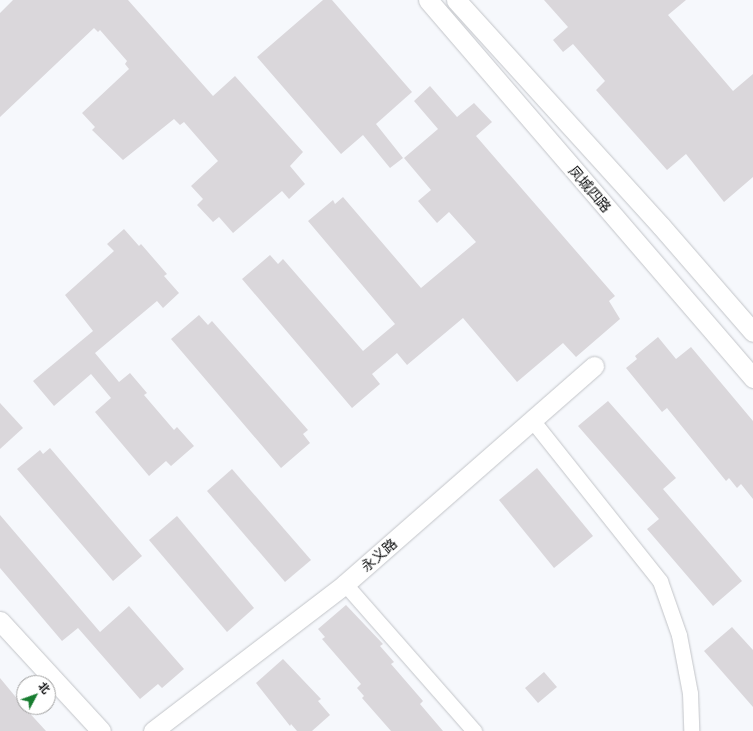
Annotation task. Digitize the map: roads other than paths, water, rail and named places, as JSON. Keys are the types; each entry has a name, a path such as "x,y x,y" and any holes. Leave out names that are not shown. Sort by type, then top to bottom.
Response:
{"street":[{"name":"凤城四路","path":"428,0 753,378"},
{"name":"凤城四路","path":"456,0 661,226 753,332"},
{"name":"永义路","path":"153,731 345,584 594,366"},
{"path":"532,420 660,581 679,635 690,693 691,731"},
{"path":"345,584 474,731"},
{"path":"0,621 101,731"}]}
